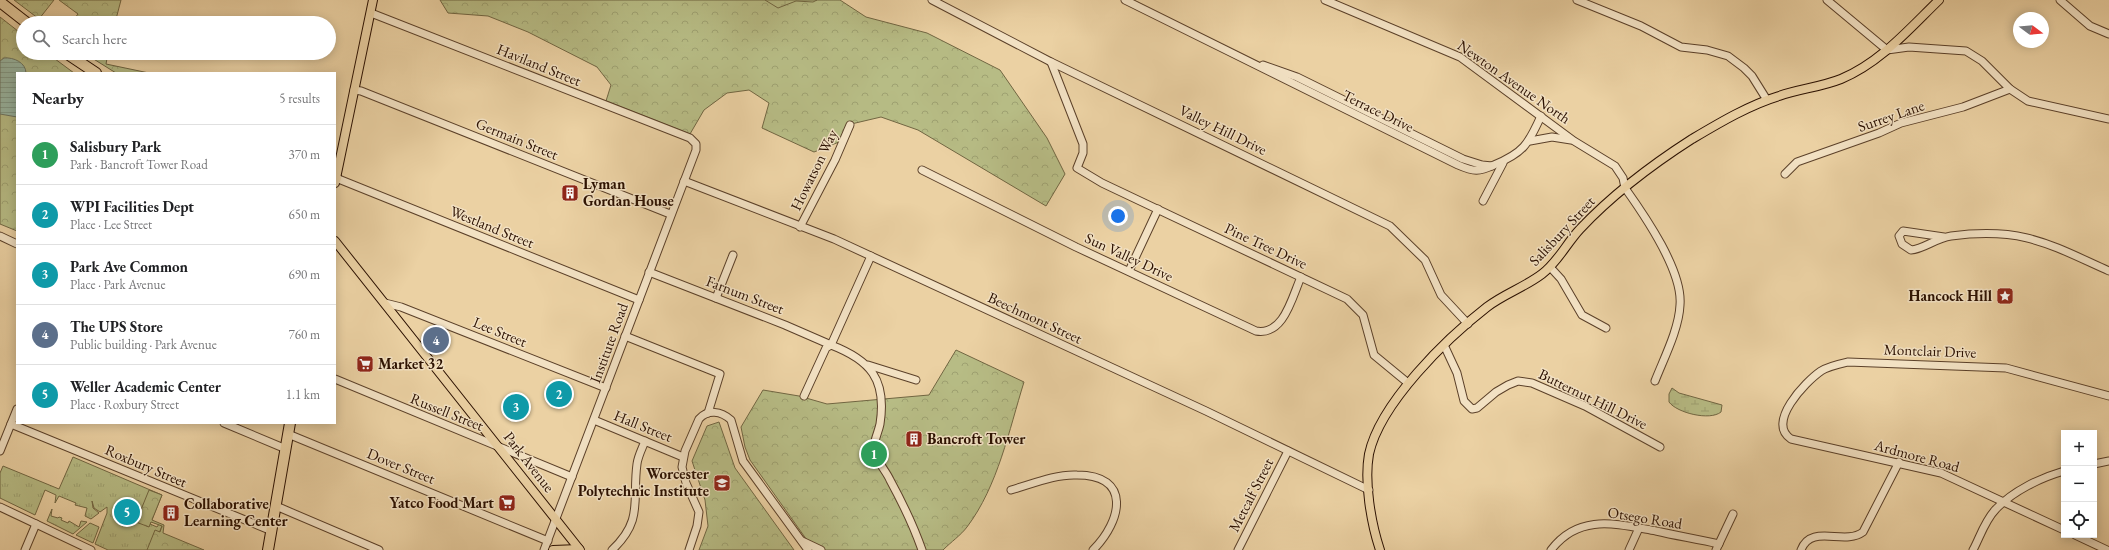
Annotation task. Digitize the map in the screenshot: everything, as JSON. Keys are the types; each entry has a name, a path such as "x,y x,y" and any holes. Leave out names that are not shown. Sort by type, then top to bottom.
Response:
{"highway":[{"path":"0,2 18,16"},
{"path":"76,60 94,72"},
{"path":"268,550 290,424"}],"main road":[{"path":"336,176 373,0"},
{"name":"Salisbury Street","path":"1380,550 1372,519 1369,490 1368,465 1373,440 1386,416 1408,383 1444,345 1488,307 1531,282 1550,267 1578,231 1625,188 1692,140 1767,100 1840,80 1869,64 1887,50 1939,0"},
{"name":"Park Avenue","path":"336,242 580,550"},
{"path":"553,550 580,550"}],"street":[{"name":"Valley Hill Drive","path":"932,0 1051,62 1390,226 1424,260 1441,295 1468,324"},
{"name":"Terrace Drive","path":"1125,0 1254,63 1278,69 1297,77 1463,158 1482,165 1493,166 1503,163 1518,152 1530,141 1541,116"},
{"name":"Newton Avenue North","path":"1325,0 1453,52 1574,141 1615,166 1623,178 1625,188 1673,267 1680,293 1679,316 1655,381"},
{"path":"1577,0 1641,26 1681,47 1707,50 1728,56 1752,76 1767,100"},
{"path":"2060,0 2090,26 2109,34"},
{"path":"1830,1 1887,50 1909,47 1966,51 1982,61 2010,89 2028,101 2109,119"},
{"name":"Haviland Street","path":"371,13 690,138 696,144"},
{"name":"Pine Tree Drive","path":"1051,62 1083,144 1083,153 1077,168 1102,183 1348,299 1363,315 1374,355 1379,361 1408,383"},
{"name":"Surrey Lane","path":"1784,174 1798,162 1879,133 1901,123 1963,107 2010,89"},
{"name":"Germain Street","path":"354,90 361,91 670,214"},
{"name":"Howatson Way","path":"800,227 835,160 850,125"},
{"path":"1530,141 1552,137 1574,141"},
{"name":"Institute Road","path":"544,550 670,214 696,150 696,144"},
{"path":"1482,201 1503,163"},
{"name":"Sun Valley Drive","path":"922,170 1128,271 1262,332 1273,329 1281,322 1301,277"},
{"name":"Westland Street","path":"336,181 639,300"},
{"name":"Beechmont Street","path":"684,181 871,256 1206,410 1369,490"},
{"path":"1128,271 1158,209"},
{"path":"1944,237 1903,231 1899,236 1902,244 1911,250 1944,237 1984,232 2016,234 2046,242 2109,271"},
{"path":"0,236 16,244"},
{"path":"716,298 733,255"},
{"path":"804,396 826,348 830,345 871,256"},
{"path":"1550,267 1561,278 1582,315 1606,328"},
{"name":"Farnum Street","path":"649,272 785,325 852,355 866,364"},
{"name":"Lee Street","path":"385,303 401,307 606,388"},
{"path":"625,336 720,374 708,413"},
{"name":"Butternut Hill Drive","path":"1444,345 1457,373 1464,401 1472,409 1477,408 1496,392 1508,385 1518,381 1532,383 1585,406 1660,447"},
{"name":"Montclair Drive","path":"1782,430 1782,422 1785,414 1805,387 1821,371 1848,362 2006,368 2109,396"},
{"path":"866,364 916,380"},
{"path":"866,364 877,378 881,402 879,424 874,443 876,454 892,483 922,550"},
{"name":"Russell Street","path":"336,379 572,477"},
{"path":"0,451 16,412"},
{"path":"689,550 697,526 699,512 683,475 683,456 699,419 708,413 722,414 731,420 743,461 808,550"},
{"name":"Hall Street","path":"594,420 683,456"},
{"name":"Roxbury Street","path":"11,424 272,531"},
{"path":"226,424 286,449"},
{"name":"Ardmore Road","path":"1782,430 1785,436 1798,442 1899,462 1941,473 1981,490 2003,502 2061,529"},
{"name":"Dover Street","path":"288,434 548,541"},
{"path":"612,550 623,538 634,514 636,501 637,464 644,441"},
{"name":"Metcalf Street","path":"1240,549 1288,451"},
{"path":"2097,463 2109,461"},
{"path":"1801,550 1806,541 1815,536 1852,537 1863,532 1899,462"},
{"path":"1973,550 1990,516 2003,502 2036,481 2061,472"},
{"path":"1011,490 1070,475 1093,477 1108,484 1116,495 1116,512 1108,532 1093,550"},
{"path":"276,506 379,550"},
{"path":"0,507 89,550"},
{"path":"1718,547 1733,514"},
{"name":"Otsego Road","path":"1551,550 1571,531 1589,525 1608,523 1638,528 1718,547"},
{"path":"25,550 36,524"},
{"path":"1629,550 1638,528"},
{"path":"2082,538 2108,550"},
{"path":"801,541 821,550"}],"green space":[{"path":"14,0 54,0 41,16 35,16"},
{"path":"59,0 121,0 117,16 76,16 78,14"},
{"path":"440,0 840,0 866,17 927,33 1000,70 1047,138 1065,174 1046,206 918,130 881,117 847,125 839,142 814,152 762,128 769,103 749,90 727,93 704,110 690,134 606,101 611,85 597,67 528,32 488,16 448,13"},
{"path":"765,0 817,0 813,2 796,1 778,8"},
{"path":"0,17 16,30 16,60 56,60 73,72 16,72 16,231 0,224"},
{"path":"95,60 107,60 106,64 144,72 114,72"},
{"path":"956,350 1024,382 1008,438 995,476 978,511 967,527 943,550 814,550 750,460 745,447 741,427 763,390 799,396 827,404 929,395"},
{"path":"1672,388 1679,393 1722,405 1721,412 1716,415 1702,416 1679,409 1669,402 1669,394"},
{"name":"Worcester Polytechnic Institute","path":"719,422 735,468 794,550 699,550 708,526 705,500 692,461 707,426"},
{"path":"73,457 162,495 150,524 157,527 159,524 162,526 152,550 108,550 95,544 107,513 107,507 100,512 94,508 92,501 93,508 99,513 91,519 85,516 87,508 75,505 76,503 59,496 55,503 56,495 45,490 35,515 0,498 0,473 3,466 59,489"},
{"path":"149,490 162,495 152,520 164,525 163,533 204,550 147,550 155,530 160,532 162,526 151,522 149,527 136,522"},
{"path":"52,509 51,516 62,518 61,520 68,523 69,521 79,527 81,521 87,522 73,534 47,521"},
{"path":"90,523 99,527 93,543 76,535"}],"shaded area":[{"path":"4,58 8,58 19,61 25,69 26,72 16,72 16,117 0,114 0,61"}],"place":[{"name":"Lyman Gordan House","path":"570,193"},
{"name":"Hancock Hill","path":"2005,296"},
{"name":"The UPS Store","path":"436,340"},
{"name":"Market 32","path":"365,364"},
{"name":"WPI Facilities Dept","path":"559,394"},
{"name":"Park Ave Common","path":"516,407"},
{"name":"Bancroft Tower","path":"914,439"},
{"name":"Salisbury Park","path":"874,454"},
{"name":"Worcester Polytechnic Institute","path":"722,483"},
{"name":"Yatco Food Mart","path":"507,503"},
{"name":"Weller Academic Center","path":"127,512"},
{"name":"Collaborative Learning Center","path":"171,513"}]}
